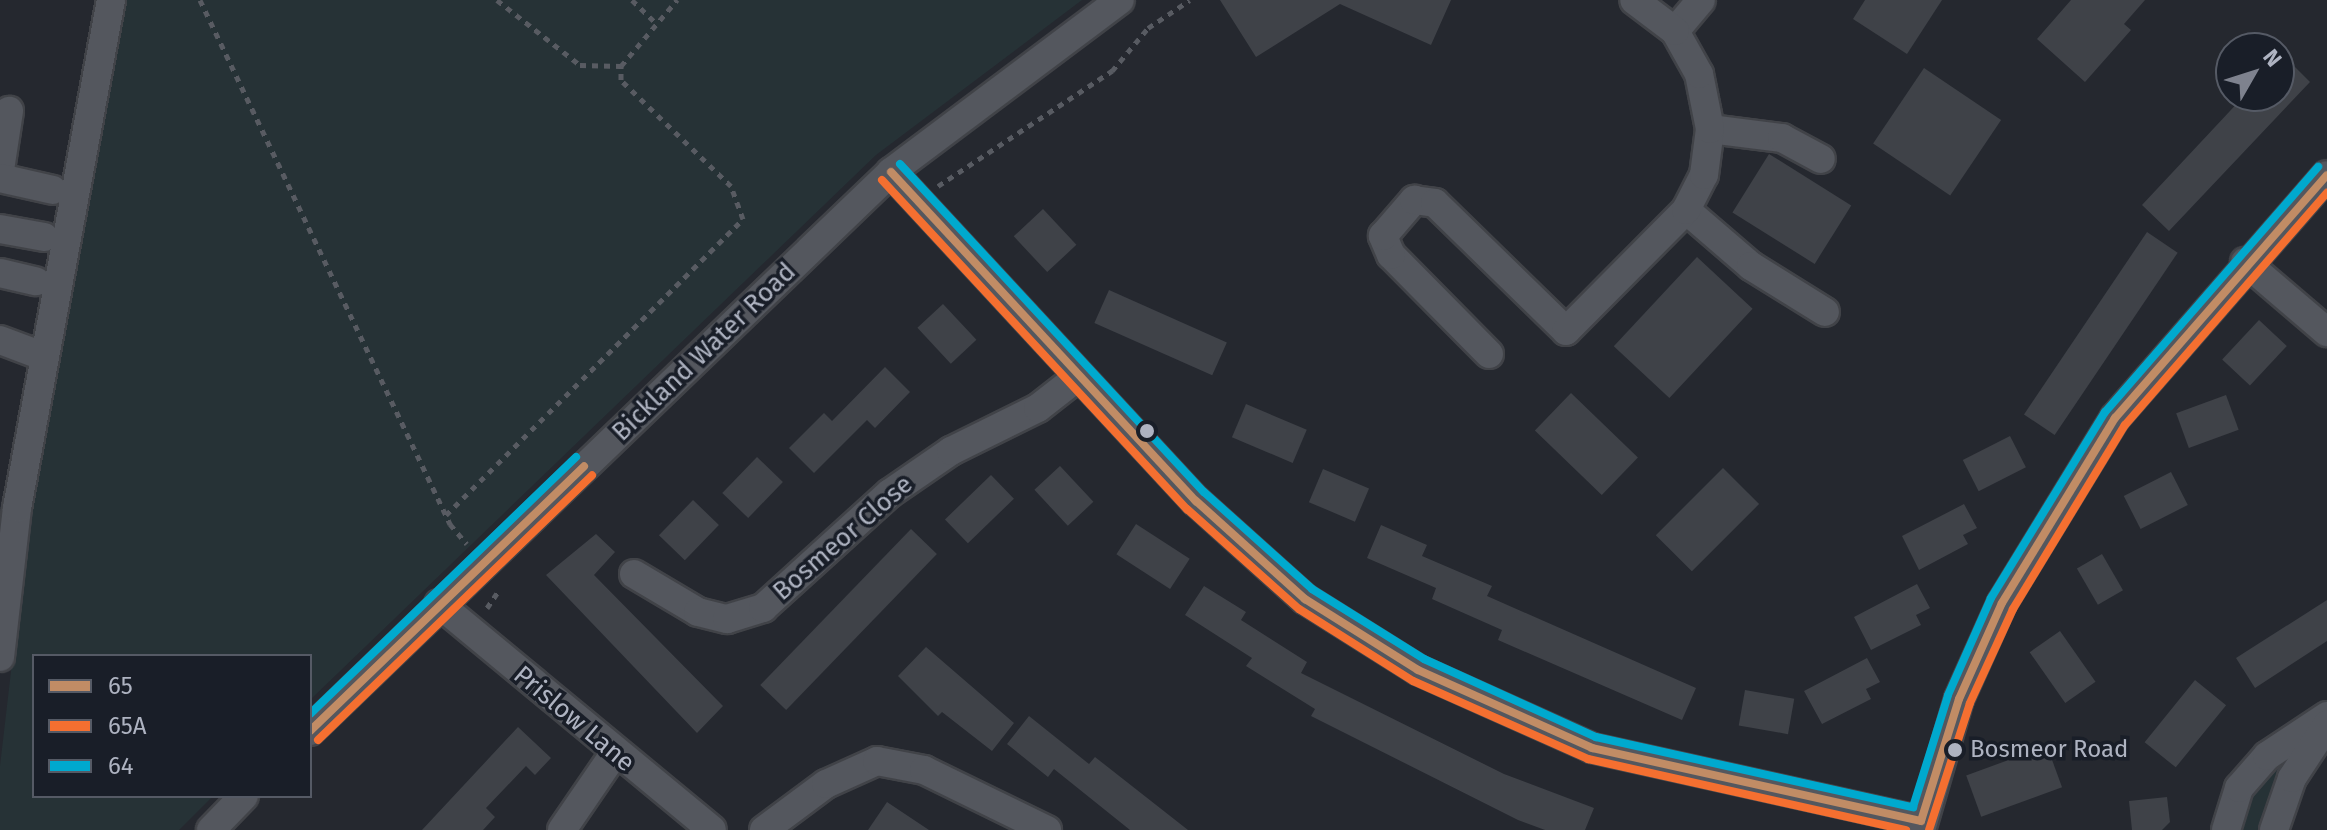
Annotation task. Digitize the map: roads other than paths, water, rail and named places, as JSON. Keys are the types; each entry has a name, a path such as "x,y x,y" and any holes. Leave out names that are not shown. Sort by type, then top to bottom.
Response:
{"street":[{"path":"0,657 45,357 111,0"},
{"name":"Bickland Water Road","path":"312,729 891,172 1120,0"},
{"path":"1489,354 1391,255 1383,236 1414,200 1435,203 1457,218 1566,331 1686,210 1704,175 1710,129 1699,74 1675,31 1634,0"},
{"path":"1675,31 1701,0"},
{"path":"0,170 9,111"},
{"path":"1710,129 1782,138 1821,159"},
{"path":"891,172 1196,501 1305,599 1418,670 1592,748 1921,826 1959,699 2002,603 2115,418 2245,262 2327,175"},
{"path":"0,178 53,190"},
{"path":"1686,210 1751,266 1825,312"},
{"path":"0,229 44,237"},
{"path":"2245,262 2327,332"},
{"path":"0,273 36,281"},
{"path":"0,340 45,357"},
{"name":"Bosmeor Close","path":"634,574 698,612 727,619 763,608 890,493 951,451 1038,408 1079,376"},
{"name":"Prislow Lane","path":"439,604 614,754 712,830"},
{"path":"2226,830 2239,788 2267,756 2327,716"},
{"path":"2274,830 2292,778 2327,725"},
{"path":"562,830 614,754"},
{"path":"764,830 826,784 877,761 924,770 1047,830"},
{"path":"211,830 242,798"}],"place":[{"name":"Bosmeor Road","path":"1955,750"}]}
